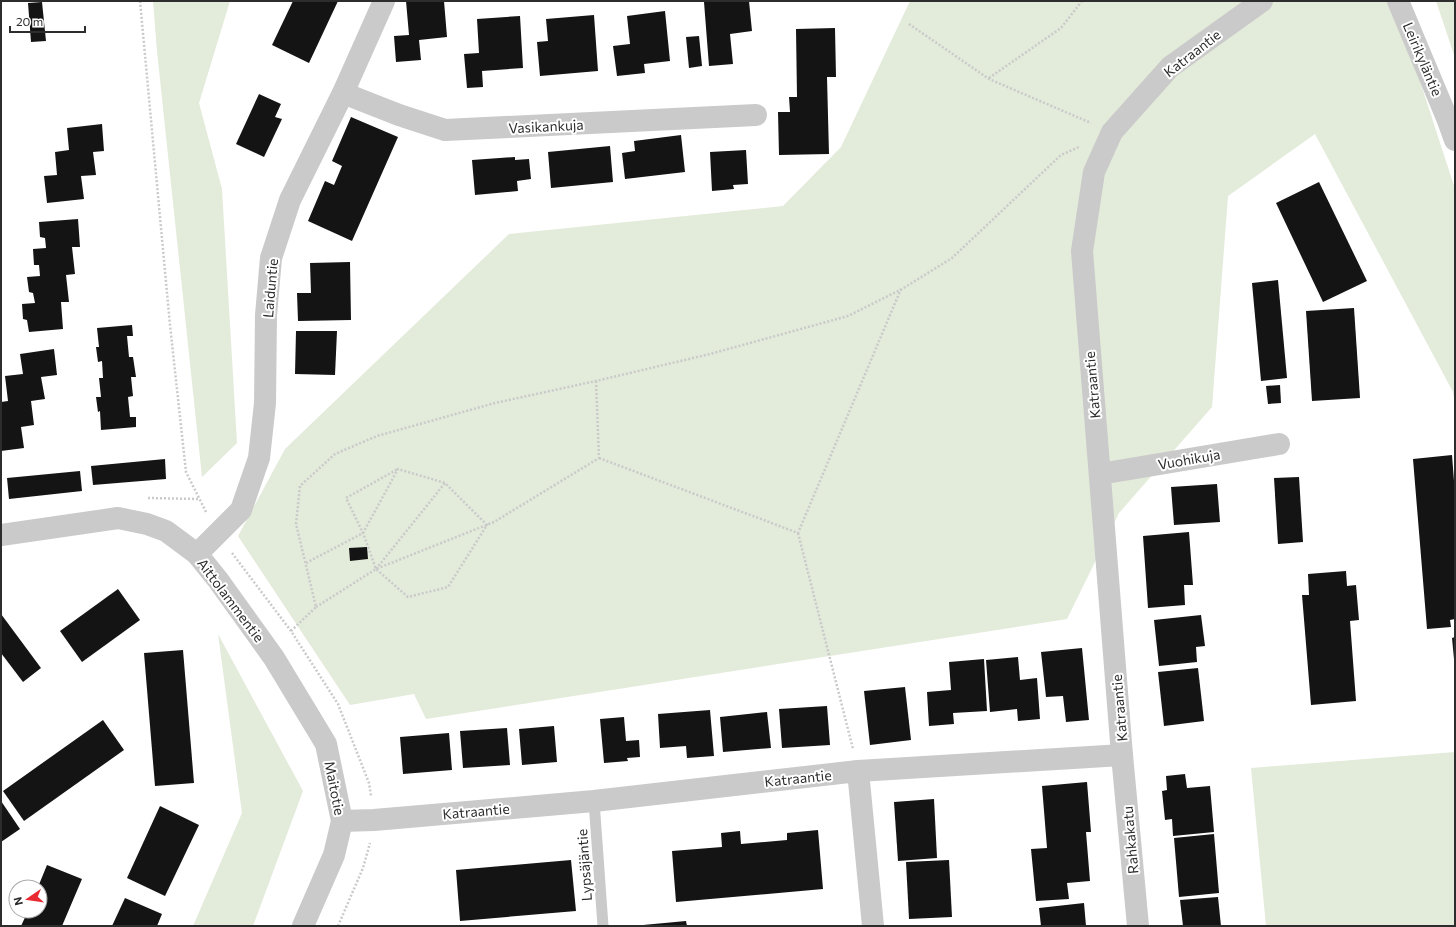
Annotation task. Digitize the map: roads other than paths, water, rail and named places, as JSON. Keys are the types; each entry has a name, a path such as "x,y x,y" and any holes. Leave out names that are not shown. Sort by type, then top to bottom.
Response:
{"street":[{"name":"Laiduntie","path":"197,554 241,510 259,458 265,403 266,315 271,258 290,200 343,93 384,1"},
{"name":"Katraantie","path":"342,820 374,820 594,801 858,771 1122,755 1082,251 1094,172 1112,132 1170,67 1262,1"},
{"name":"Leirikyläntie","path":"1398,1 1448,118 1455,140"},
{"name":"Vasikankuja","path":"343,93 399,115 445,130 756,115"},
{"name":"Vuohikuja","path":"1100,474 1279,444"},
{"name":"Aittolammentie","path":"1,535 118,518 146,524 166,531 197,554 218,580 274,658"},
{"name":"Maitotie","path":"274,658 326,744 342,820 334,855 303,926"},
{"name":"Rahkakatu","path":"1122,755 1138,926"},
{"path":"858,771 873,926"}],"lane":[{"name":"Lypsäjäntie","path":"594,801 603,926"}]}
